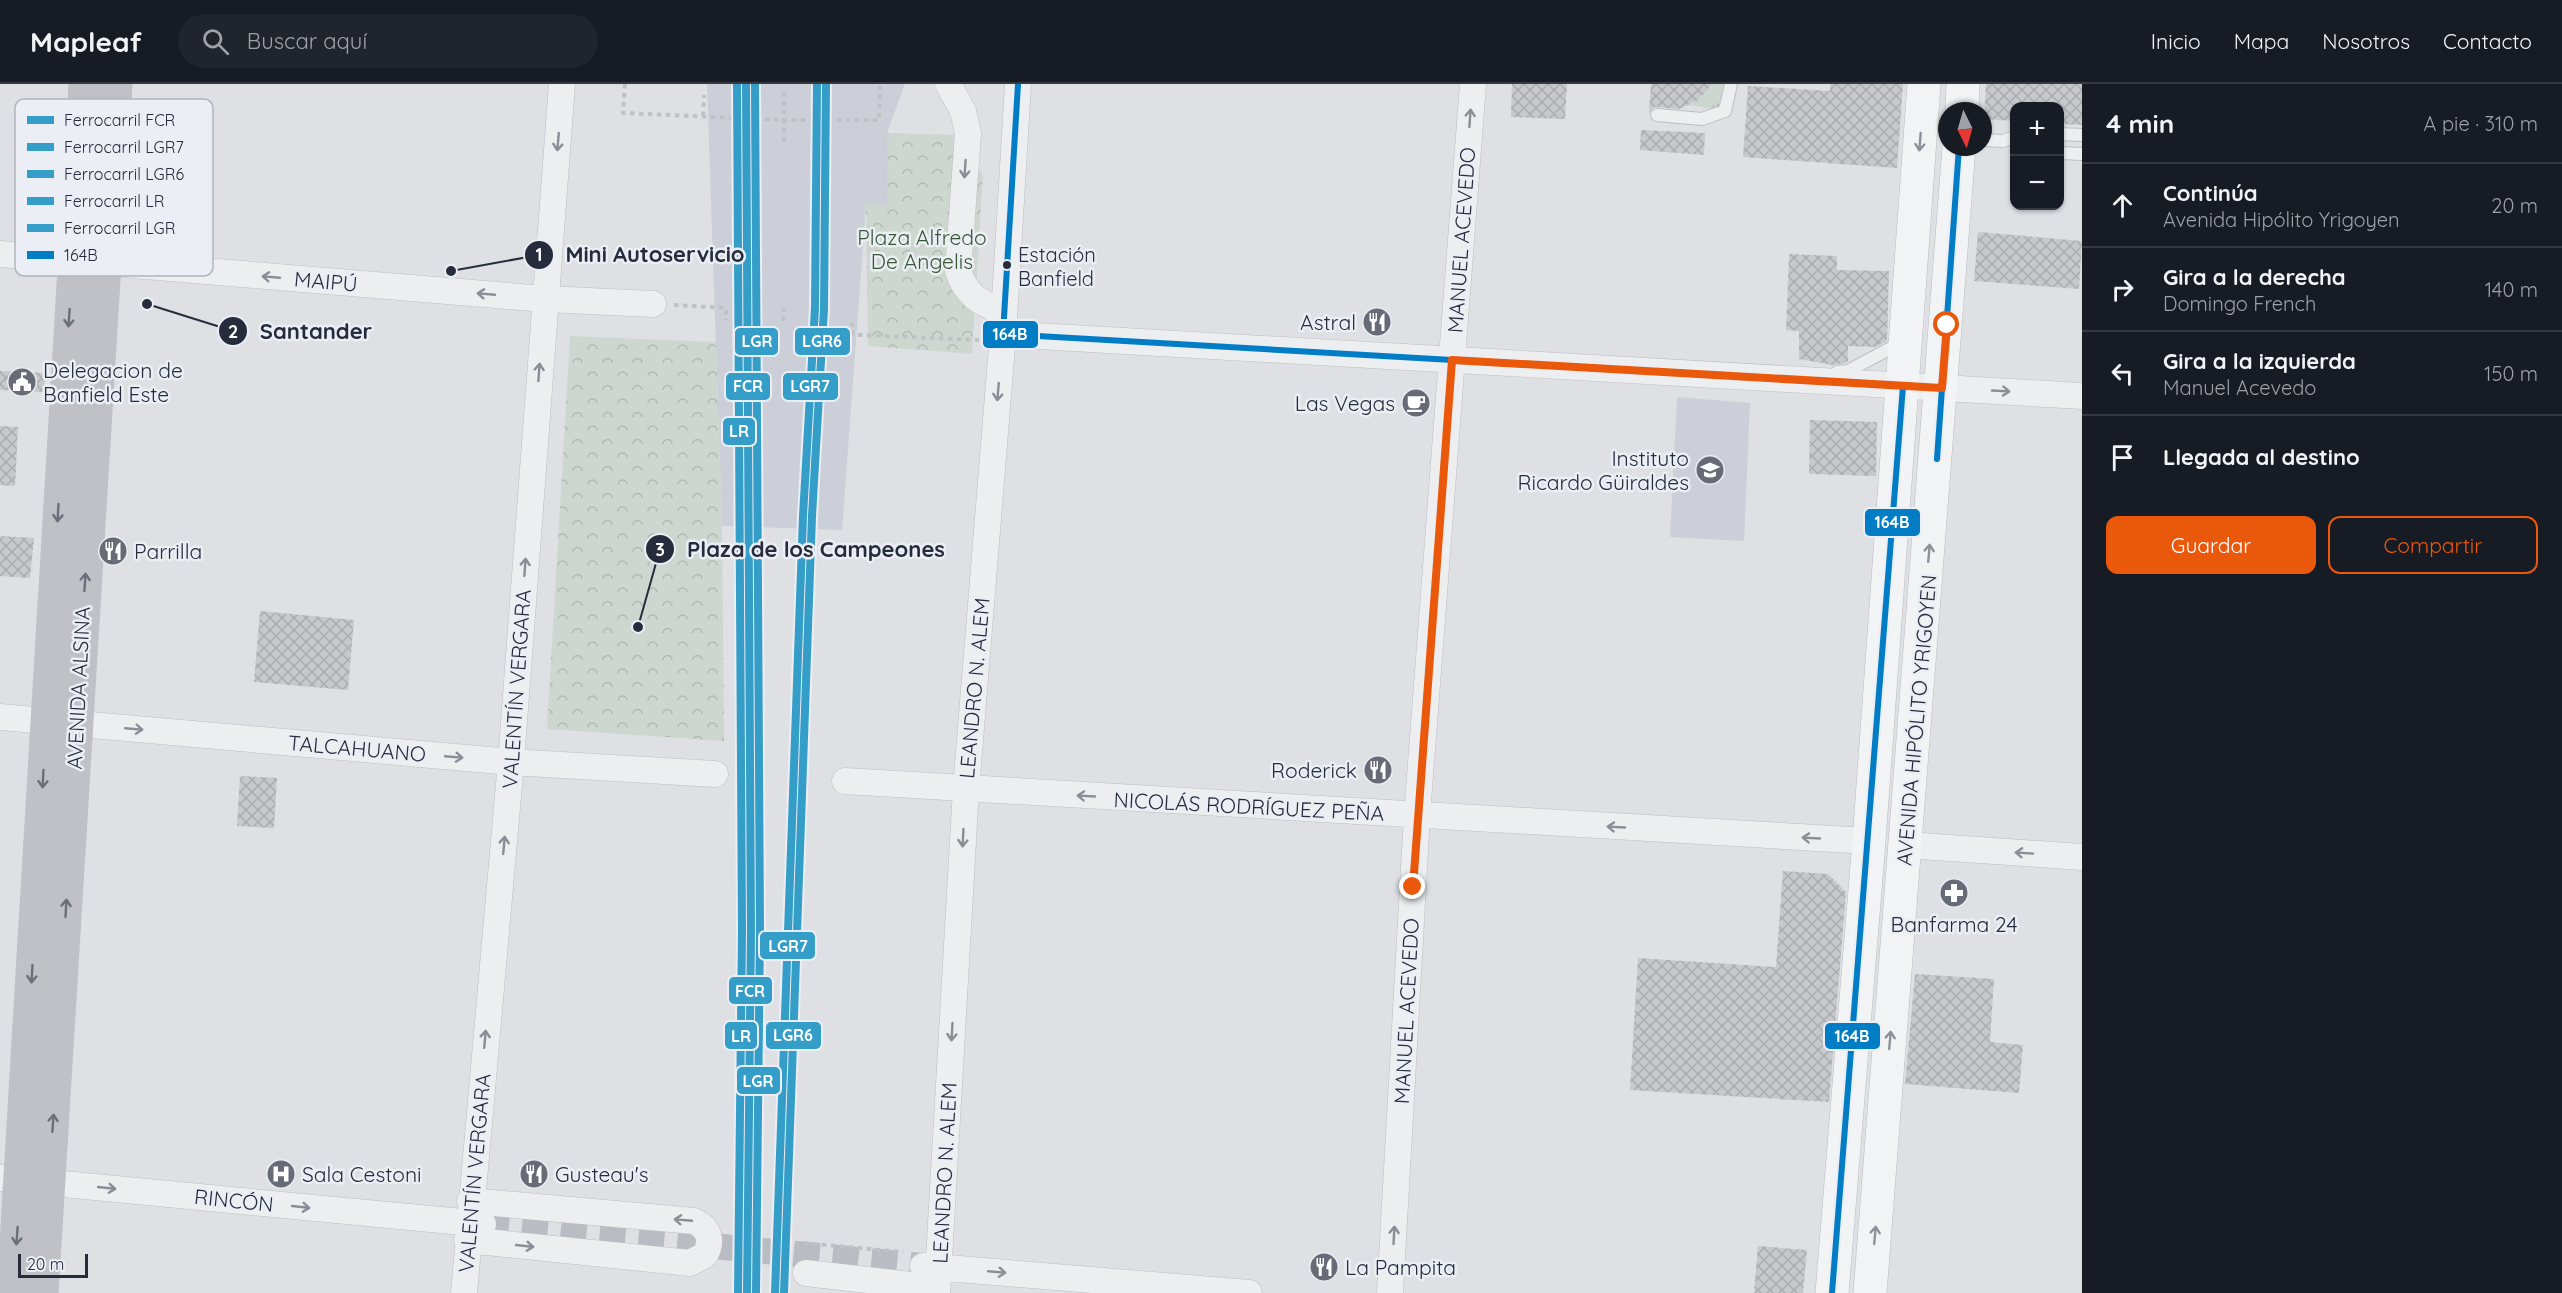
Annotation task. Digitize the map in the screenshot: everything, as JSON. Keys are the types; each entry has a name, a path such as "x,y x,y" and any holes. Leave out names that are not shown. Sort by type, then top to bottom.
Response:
{"main road":[{"name":"AVENIDA ALSINA","path":"85,84 85,99"},
{"name":"AVENIDA ALSINA","path":"114,99 116,84"},
{"name":"AVENIDA HIPÓLITO YRIGOYEN","path":"1833,1293 1903,386 1904,319 1924,84"},
{"path":"1962,102 1963,84"},
{"name":"AVENIDA HIPÓLITO YRIGOYEN","path":"1870,1293 1958,156"},
{"name":"AVENIDA ALSINA","path":"13,1293 61,722 88,276"},
{"name":"AVENIDA ALSINA","path":"23,1180 42,1293"}],"street":[{"name":"VALENTÍN VERGARA","path":"464,1293 512,762 544,299 562,84"},
{"path":"948,84 963,111 968,133 957,271 964,289 988,307 1003,323 1452,360 1836,373 1903,386 2082,396"},
{"name":"LEANDRO N. ALEM","path":"929,1274 1003,323 1018,84"},
{"name":"MANUEL ACEVEDO","path":"1390,1293 1417,815 1473,84"},
{"name":"MAIPÚ","path":"0,254 15,255"},
{"name":"MAIPÚ","path":"213,271 544,299 652,304"},
{"name":"TALCAHUANO","path":"0,717 512,762 715,774"},
{"name":"NICOLÁS RODRÍGUEZ PEÑA","path":"845,781 1869,841"},
{"path":"1906,845 2082,857"},
{"name":"RINCÓN","path":"23,1180 472,1222"},
{"path":"694,1221 706,1230 710,1243 705,1256 690,1263 472,1222 694,1221"},
{"path":"806,1274 929,1274 1249,1293"}],"lane":[{"path":"1657,115 1702,118 1725,111 1731,84"},
{"path":"2064,134 2082,135"},
{"path":"1992,141 2010,142"},
{"path":"2064,153 2082,154"},
{"path":"1836,373 1848,371 1904,319"}],"path":[{"path":"625,84 623,113 784,122 879,120 879,84"},
{"path":"784,92 784,142"},
{"path":"703,116 704,95"},
{"path":"652,304 726,308 726,320"},
{"path":"783,321 784,309"},
{"path":"852,323 852,335"},
{"path":"840,334 973,341 1003,323"},
{"path":"804,1243 929,1274"}],"shaded area":[{"path":"707,84 905,84 887,133 887,205 866,205 842,530 722,526"},
{"name":"Instituto Ricardo Güiraldes","path":"1677,397 1750,403 1744,541 1670,537"}],"green space":[{"path":"1705,84 1731,84 1725,111 1689,105 1700,97"},
{"name":"Plaza Alfredo De Angelis","path":"887,133 959,135 983,175 972,354 868,346 866,204 887,205"},
{"path":"570,336 716,342 722,526 724,741 547,729"}],"building":[{"path":"1512,84 1567,84 1565,119 1511,117"},
{"path":"1651,84 1712,84 1697,101 1679,109 1654,107 1649,113"},
{"path":"1830,84 1903,84 1897,168 1743,157 1748,86 1830,91"},
{"path":"1986,84 2082,84 2082,125 2064,124 2064,102 2010,102 2010,121 1992,120 1992,102 1985,102"},
{"path":"1641,130 1705,133 1704,155 1640,150"},
{"path":"1978,232 2082,241 2079,289 1974,281"},
{"path":"1789,254 1837,256 1837,270 1889,271 1887,341 1875,347 1848,346 1848,361 1844,363 1833,365 1799,359 1799,331 1786,330"},
{"name":"Delegacion de Banfield Este","path":"0,371 45,373 44,392 0,390"},
{"path":"1810,420 1877,422 1876,476 1809,474"},
{"path":"0,426 18,427 15,486 0,485"},
{"path":"0,536 34,538 30,578 0,576"},
{"path":"260,611 354,620 348,690 254,682"},
{"path":"240,776 277,778 274,828 237,826"},
{"path":"1783,871 1828,874 1846,892 1829,1102 1630,1090 1638,958 1776,967"},
{"path":"1915,974 1994,979 1990,1042 2023,1045 2019,1093 1905,1084"},
{"path":"1758,1246 1807,1250 1803,1293 1754,1293"}],"tunnel":[{"path":"483,1224 922,1266"}],"rail line":[{"name":"LR","path":"737,84 742,932 738,1293"},
{"name":"FCR","path":"746,84 751,932 747,1293"},
{"name":"LGR","path":"755,84 760,932 756,1293"},
{"name":"LGR7","path":"775,1293 803,516 815,308 817,84"},
{"name":"LGR6","path":"784,1293 812,516 824,309 826,84"}],"transit line":[{"name":"164B","path":"1018,84 1003,334 1903,386 1832,1293"},
{"name":"164B","path":"1937,459 1958,156"}],"place":[{"name":"Estación Banfield","path":"1007,265"},
{"name":"Mini Autoservicio","path":"451,271"},
{"name":"Santander","path":"147,304"},
{"name":"Astral","path":"1377,322"},
{"name":"Delegacion de Banfield Este","path":"22,382"},
{"name":"Las Vegas","path":"1416,403"},
{"name":"Instituto Ricardo Güiraldes","path":"1710,470"},
{"name":"Parrilla","path":"113,551"},
{"name":"Plaza de los Campeones","path":"638,627"},
{"name":"Roderick","path":"1378,770"},
{"name":"Banfarma 24","path":"1954,893"},
{"name":"Sala Cestoni","path":"281,1174"},
{"name":"Gusteau's","path":"534,1174"},
{"name":"La Pampita","path":"1324,1267"}],"route":[{"path":"1413,887 1452,360 1942,388 1947,325"}]}
